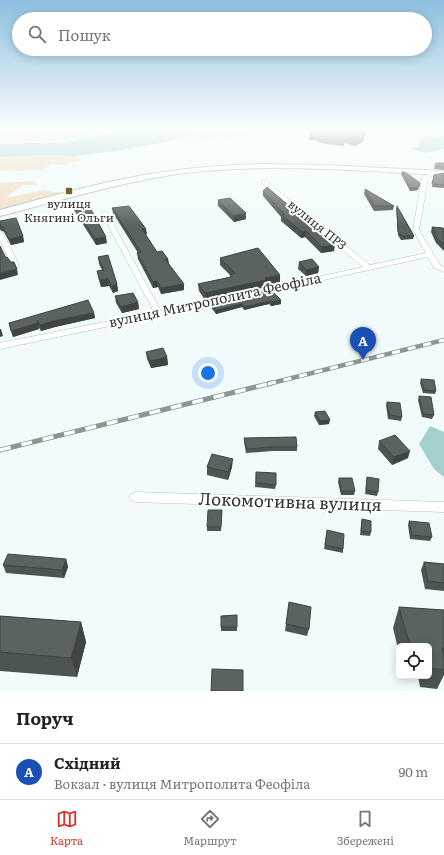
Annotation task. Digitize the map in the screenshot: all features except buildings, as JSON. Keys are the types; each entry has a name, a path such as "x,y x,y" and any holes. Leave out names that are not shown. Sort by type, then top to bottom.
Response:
{"main road":[{"path":"0,213 117,182 164,173 204,169 246,166 444,173"}],"street":[{"path":"434,173 425,177 416,230 437,266 444,270"},
{"name":"вулиця ПРЗ","path":"264,182 369,268"},
{"path":"104,212 158,312"},
{"path":"0,233 16,265"},
{"name":"вулиця Митрополита Феофіла","path":"0,346 158,312 196,306 430,254"},
{"name":"Локомотивна вулиця","path":"136,497 444,507"}],"shaded area":[{"path":"0,161 77,161 63,165 51,164 43,170 0,171"},
{"path":"34,181 38,185 23,185 6,198 43,190 61,193 0,210 0,183"}],"water":[{"path":"430,426 444,432 444,477 434,469 419,444"}],"railway":[{"path":"272,383 444,340"},
{"path":"0,450 272,383"},
{"path":"268,384 272,383"}],"place":[{"name":"вулиця Княгині Ольги","path":"69,191"},
{"name":"Східний","path":"363,360"}]}
